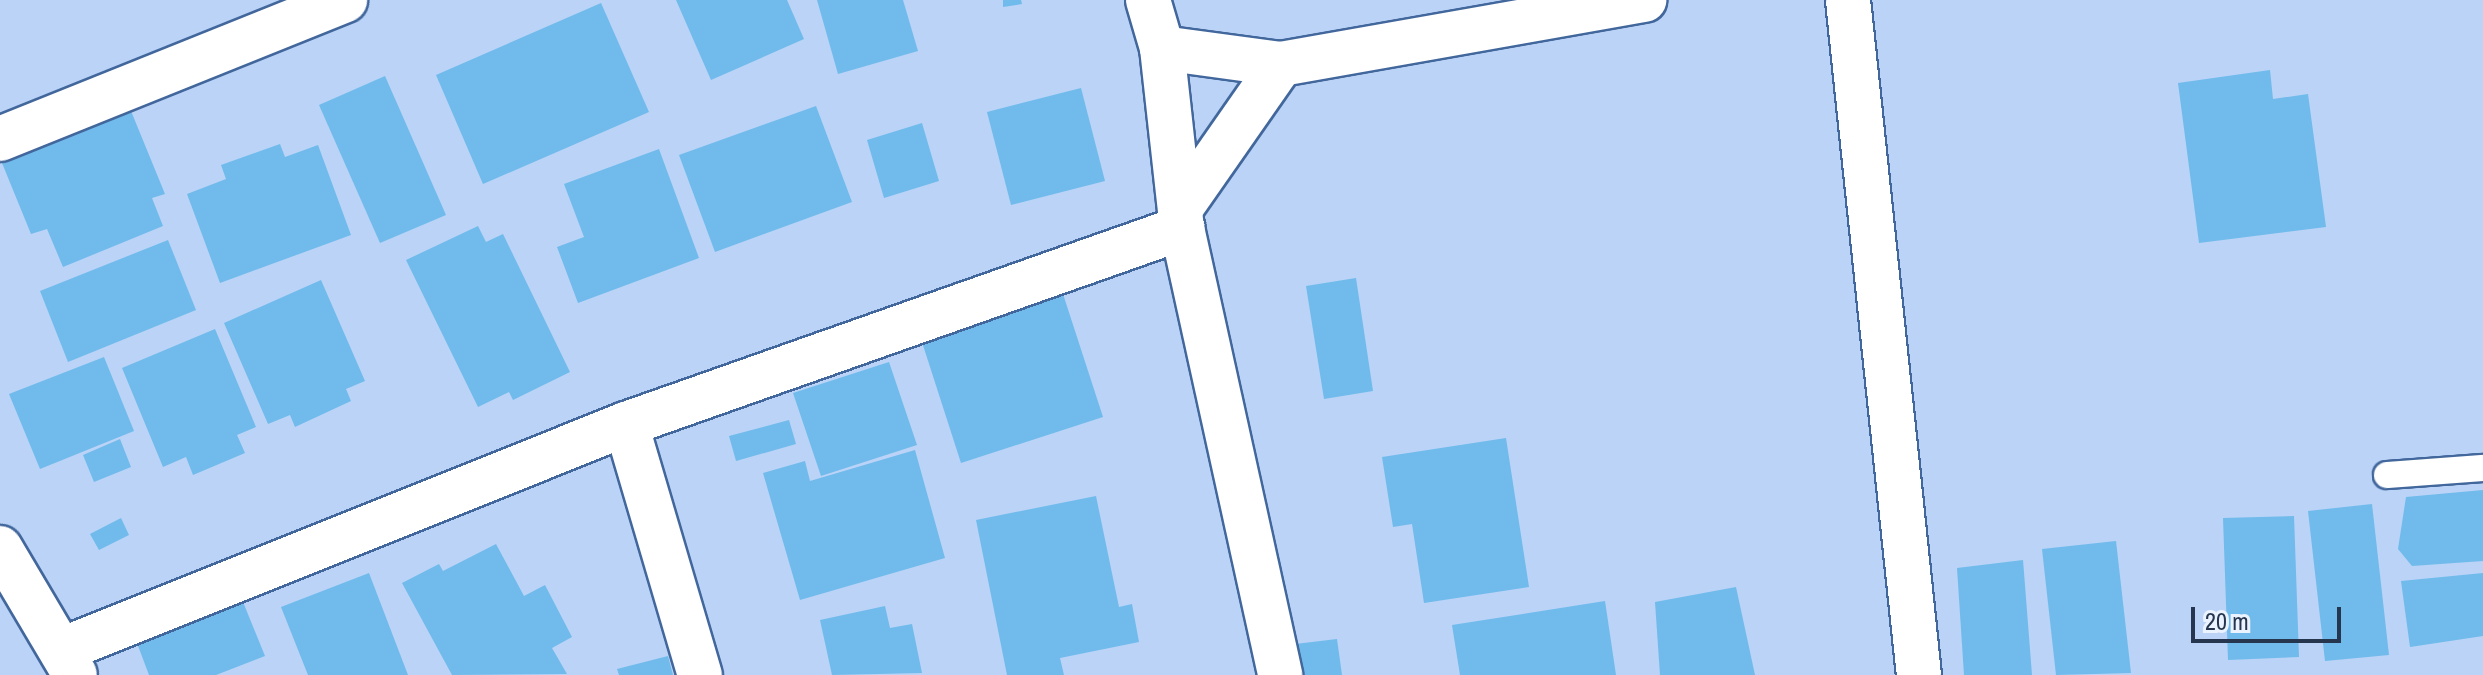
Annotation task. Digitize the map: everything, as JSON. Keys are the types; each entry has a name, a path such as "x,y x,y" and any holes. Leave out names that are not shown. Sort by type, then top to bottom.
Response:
{"street":[{"path":"0,139 345,0"},
{"path":"1148,0 1162,48 1182,217 1280,675"},
{"path":"1162,48 1281,64 1644,0"},
{"path":"1848,0 1919,675"},
{"path":"0,548 69,662 626,424 1182,217 1281,64"},
{"path":"626,424 700,675"}],"lane":[{"path":"2387,475 2483,468"}],"building":[{"path":"676,0 787,0 804,39 711,80"},
{"path":"817,0 903,0 918,51 838,74"},
{"path":"1003,0 1021,0 1022,4 1003,7"},
{"path":"601,3 649,112 483,184 436,75"},
{"path":"2270,70 2273,99 2308,94 2326,227 2199,243 2178,83"},
{"path":"385,76 446,215 380,243 319,105"},
{"path":"1081,88 1105,181 1011,205 987,112"},
{"path":"816,106 852,202 715,252 679,155"},
{"path":"131,111 165,194 152,198 163,226 63,267 47,229 31,234 2,163"},
{"path":"922,123 939,181 884,198 867,140"},
{"path":"280,144 285,157 318,145 351,235 220,283 187,194 226,179 221,165"},
{"path":"659,149 699,258 578,303 557,247 584,237 564,184"},
{"path":"478,226 486,242 503,234 570,372 513,400 509,392 478,407 406,260"},
{"path":"168,240 196,310 68,362 40,291"},
{"path":"1356,278 1373,391 1324,399 1306,286"},
{"path":"321,280 365,381 346,389 351,401 295,427 290,415 268,424 224,323"},
{"path":"1063,294 1103,417 961,463 921,339"},
{"path":"215,329 256,427 237,435 245,453 193,475 186,457 163,467 122,368"},
{"path":"104,357 134,431 40,469 9,394"},
{"path":"889,362 917,445 821,476 793,393"},
{"path":"789,420 796,444 736,461 729,436"},
{"path":"1506,438 1529,587 1424,603 1412,524 1393,527 1382,457"},
{"path":"120,439 131,467 94,482 83,455"},
{"path":"915,450 945,558 800,600 763,473 805,461 810,481"},
{"path":"2483,490 2483,561 2412,566 2398,549 2406,497"},
{"path":"1096,496 1119,607 1132,604 1139,642 1060,658 1064,675 1007,675 976,520"},
{"path":"2372,504 2389,655 2325,661 2308,511"},
{"path":"2294,516 2299,657 2228,660 2223,518"},
{"path":"121,518 129,535 99,550 90,534"},
{"path":"2116,541 2131,673 2056,675 2042,549"},
{"path":"496,544 524,596 545,585 572,637 552,648 567,674 452,675 402,583 439,564 443,571"},
{"path":"2023,560 2032,675 1964,675 1957,568"},
{"path":"369,573 408,675 308,675 281,607"},
{"path":"2483,573 2483,636 2410,647 2401,581"},
{"path":"1736,587 1755,675 1660,675 1655,602"},
{"path":"1605,601 1616,675 1460,675 1452,625"},
{"path":"243,602 265,656 216,675 149,675 137,643"},
{"path":"885,606 890,628 912,624 922,673 832,675 820,620"},
{"path":"1337,639 1342,675 1292,675 1287,645"},
{"path":"668,656 673,675 619,675 617,669"}]}
